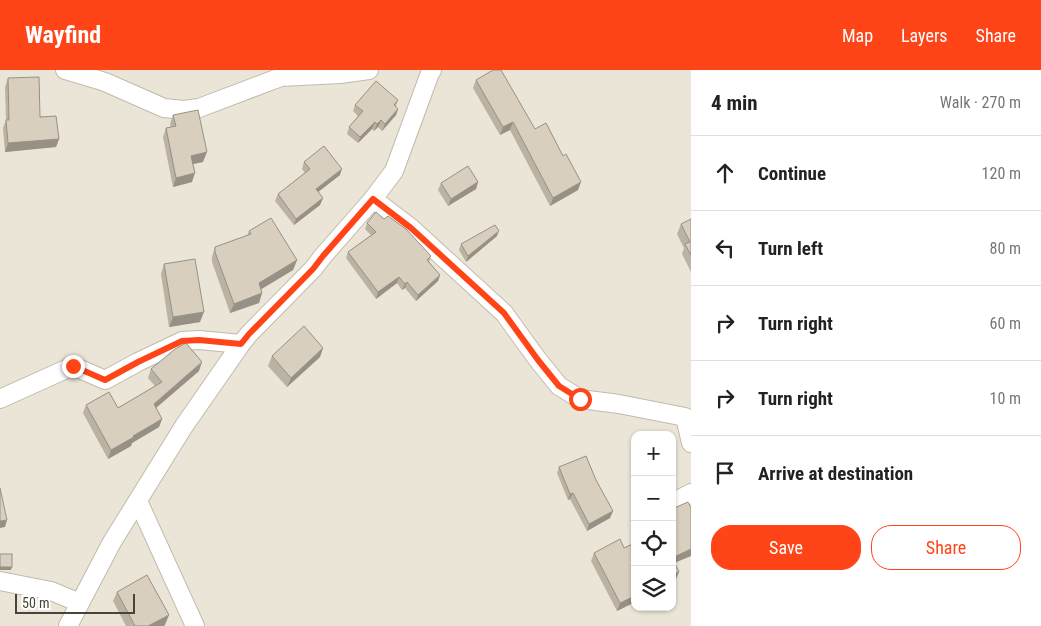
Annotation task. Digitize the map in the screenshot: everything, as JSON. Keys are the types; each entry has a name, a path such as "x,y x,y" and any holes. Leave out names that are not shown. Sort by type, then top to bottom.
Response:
{"street":[{"path":"65,70 105,82 164,108 184,110 199,108 281,77 340,74 369,70"},
{"path":"68,626 112,542 184,426 241,344 313,269 373,199 394,171 432,70"},
{"path":"373,199 411,228 504,313 559,386 580,399 619,404 685,417 691,443"},
{"path":"0,399 73,366 105,380 182,341 199,340 241,344"},
{"path":"676,501 691,493"},
{"path":"138,501 195,626"},
{"path":"0,582 52,591 80,603"}],"shaded area":[{"path":"0,70 691,70 691,626 0,626"}],"building":[{"path":"493,70 501,70 535,129 546,123 563,156 566,154 581,182 553,198 513,122 503,127 476,80"},
{"path":"39,77 40,117 56,116 59,139 8,143 6,120 9,120 8,78"},
{"path":"376,81 398,100 394,105 398,109 385,124 381,120 377,124 375,122 360,137 349,127 363,111 355,105"},
{"path":"198,110 207,152 191,156 195,173 176,178 166,128 176,126 173,115"},
{"path":"324,146 342,169 316,189 323,198 296,219 278,194 310,169 304,162"},
{"path":"468,166 478,182 451,199 441,183"},
{"path":"376,212 384,219 388,216 406,229 431,256 427,260 440,275 418,295 407,282 405,284 399,277 378,292 348,252 376,232 367,223"},
{"path":"271,218 297,260 259,283 262,293 234,304 215,252 215,247 251,234 249,231"},
{"path":"691,219 691,255 685,244 690,242 681,224"},
{"path":"495,225 499,231 468,256 461,244"},
{"path":"195,259 204,312 173,317 164,264"},
{"path":"304,326 323,348 291,378 272,356"},
{"path":"186,343 202,362 154,404 162,419 111,450 86,405 109,392 118,408 162,382 151,369 175,349"},
{"path":"586,456 596,480 613,511 589,524 573,493 570,494 559,467"},
{"path":"0,488 7,520 0,521"},
{"path":"688,502 691,508 691,549 676,556 676,507"},
{"path":"620,539 624,548 631,545 631,598 620,603 594,553"},
{"path":"0,554 12,554 12,567 0,567"},
{"path":"147,575 169,615 148,626 135,626 117,592"}],"route":[{"path":"73,366 105,380 182,341 199,340 241,344 313,269 373,199 411,228 504,313 559,386 580,399"}]}
